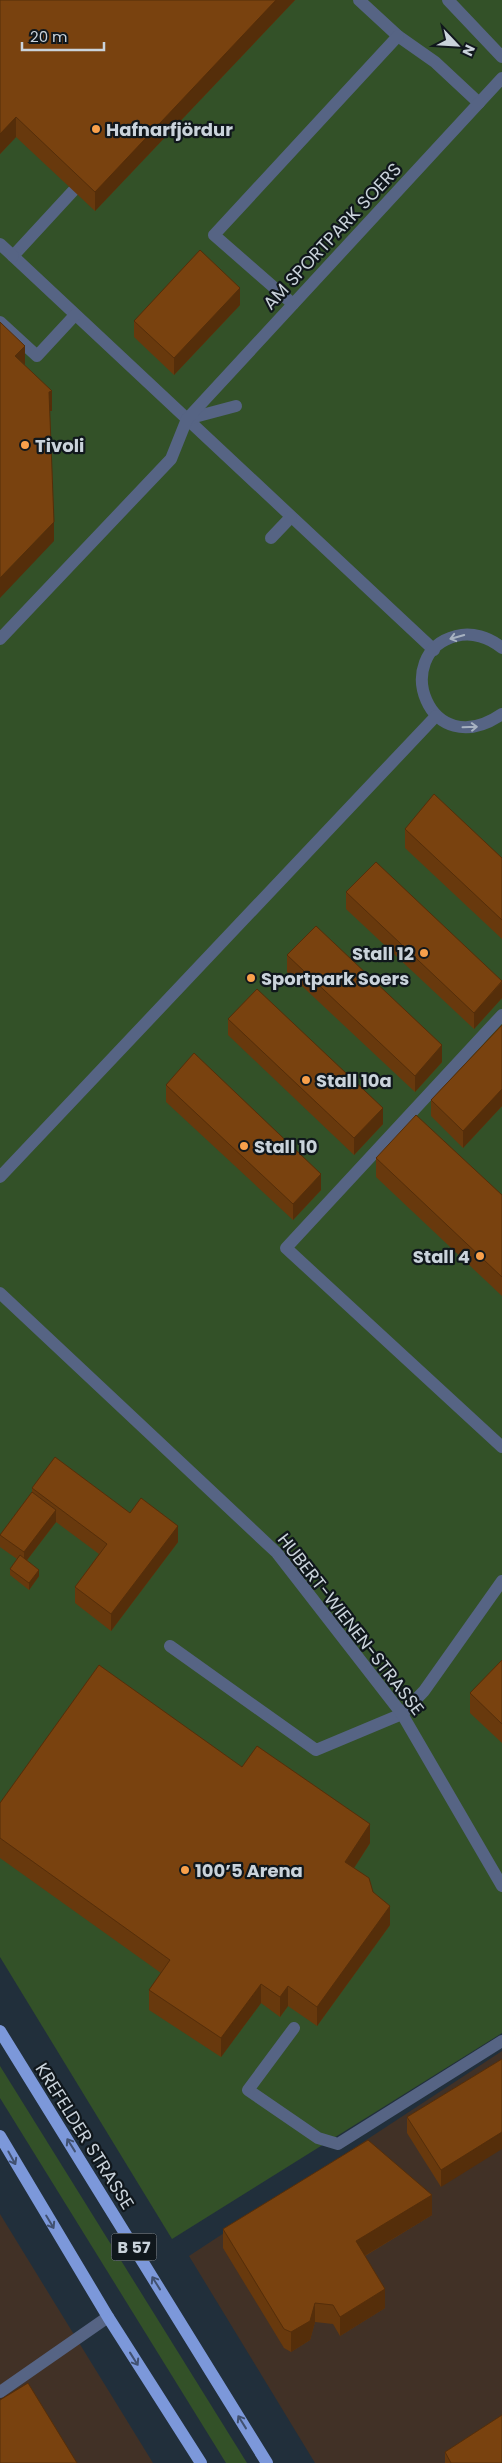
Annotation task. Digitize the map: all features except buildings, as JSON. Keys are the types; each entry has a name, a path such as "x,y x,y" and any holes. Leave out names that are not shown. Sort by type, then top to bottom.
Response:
{"main road":[{"name":"KREFELDER STRASSE","path":"0,2031 267,2463"},
{"path":"0,2136 108,2317 200,2463"}],"street":[{"path":"359,0 398,36 435,62 478,103"},
{"path":"448,0 502,57"},
{"path":"293,304 214,235 398,36"},
{"name":"AM SPORTPARK SOERS","path":"0,639 171,459 188,419 502,78"},
{"path":"13,256 73,190"},
{"path":"0,244 434,650"},
{"path":"0,322 37,356 75,315"},
{"path":"188,419 236,406"},
{"path":"271,538 291,517"},
{"path":"502,646 483,637 465,634 450,638 434,650 424,664 421,681 425,700 436,716 454,726 472,728 488,724 502,714"},
{"path":"0,1177 436,716"},
{"path":"502,1015 411,1120 286,1248 502,1447"},
{"name":"HUBERT-WIENEN-STRASSE","path":"0,1293 277,1553 402,1714 502,1886"},
{"path":"170,1646 316,1750 402,1714 424,1691 502,1581"},
{"path":"294,2028 248,2090 318,2138 338,2144 502,2041"},
{"path":"0,2392 108,2317"}],"shaded area":[{"path":"502,2051 502,2463 315,2463 189,2256"},
{"path":"0,2214 89,2359 153,2463 0,2463"}],"green space":[{"name":"Sportpark Soers","path":"0,0 502,0 502,2033 172,2239 0,1957"},
{"path":"0,2066 247,2463 226,2463 0,2098"}],"place":[{"name":"Hafnarfjördur","path":"96,129"},
{"name":"Tivoli","path":"25,445"},
{"name":"Stall 12","path":"424,953"},
{"name":"Sportpark Soers","path":"251,978"},
{"name":"Stall 10a","path":"306,1080"},
{"name":"Stall 10","path":"244,1146"},
{"name":"Stall 4","path":"480,1256"},
{"name":"100’5 Arena","path":"185,1870"}]}
